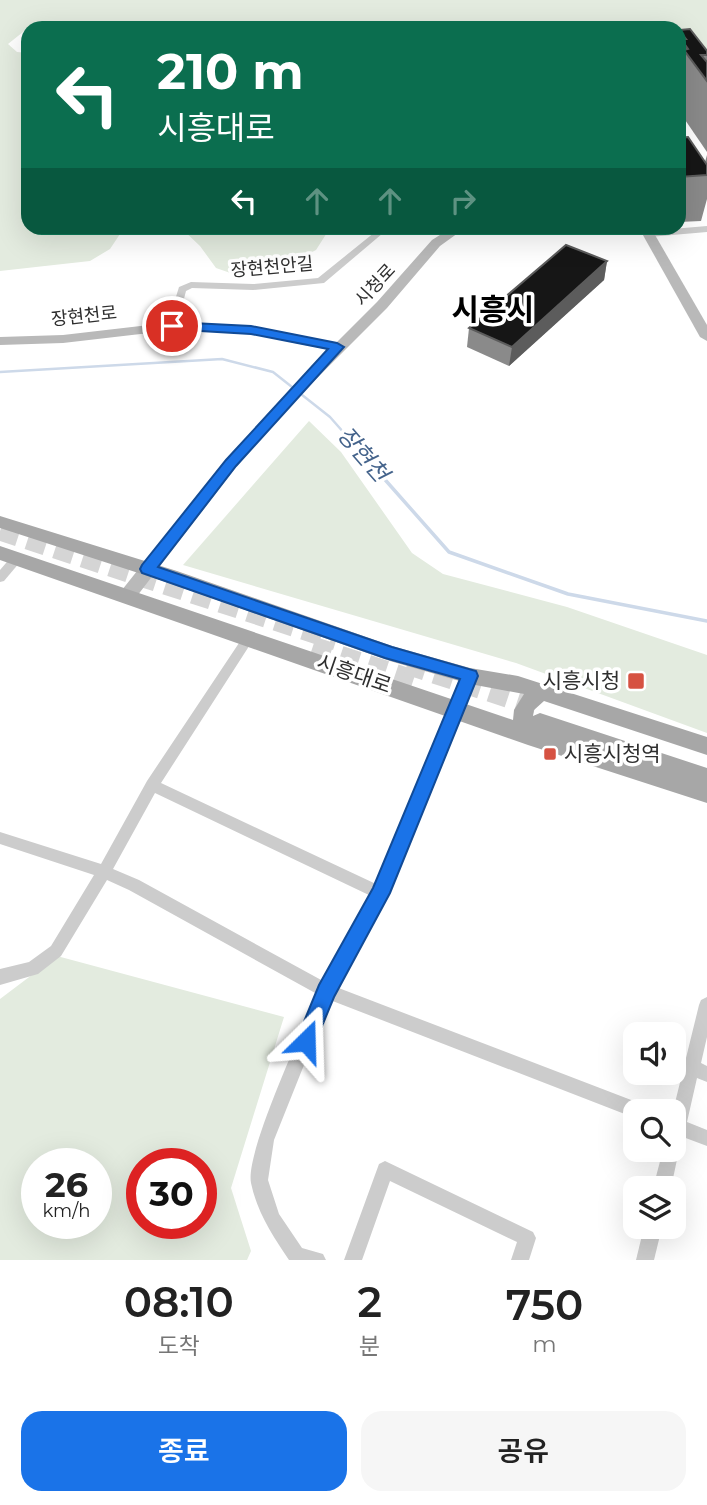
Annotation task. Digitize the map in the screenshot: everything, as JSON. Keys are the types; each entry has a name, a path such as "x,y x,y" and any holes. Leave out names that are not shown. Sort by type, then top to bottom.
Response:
{"main road":[{"name":"시흥대로","path":"0,522 148,569 390,653 470,676 517,684 538,715 707,794"},
{"name":"시흥대로","path":"8,556 128,595 455,710 538,715 707,746"},
{"path":"374,681 393,669 390,653"},
{"name":"시흥대로","path":"538,715 707,764"},
{"name":"시흥대로","path":"538,715 707,776"}],"street":[{"path":"686,230 707,229"},
{"name":"장현천안길","path":"172,326 182,289 191,285 253,287 321,281 376,235"},
{"name":"시청로","path":"128,595 231,463 289,398 320,369 337,347 382,305 436,243 448,235"},
{"path":"650,235 702,318 707,337"},
{"name":"장현천로","path":"0,341 63,339 172,326 251,330 337,347"},
{"path":"0,578 8,556"},
{"path":"0,977 33,969 56,951 152,785 249,637"},
{"path":"317,1260 298,1256 272,1219 259,1180 266,1140 326,992 380,893 470,676"},
{"path":"152,785 380,893"},
{"path":"0,838 104,872 134,885 326,992 623,1105"},
{"path":"686,1103 699,1071 707,1005"},
{"path":"686,1133 707,1139"},
{"path":"353,1260 386,1170 527,1238 520,1260"},
{"path":"645,1260 650,1239"}],"shaded area":[{"path":"0,0 707,0 707,60 686,62 686,21 21,21 21,34 8,44 21,52 21,235 119,235 110,249 90,261 0,271"},
{"path":"188,235 326,235 316,250 283,267 239,276 216,268"},
{"path":"309,421 341,452 412,553 443,574 567,607 707,655 707,733 516,663 183,565"},
{"path":"57,956 284,1017 231,1188 251,1251 247,1260 0,1260 0,999"}],"building":[{"path":"686,29 690,29 707,51 707,55 701,55 707,62 707,81 686,53"},
{"path":"686,137 707,165 707,175 686,176"},
{"path":"566,245 607,261 512,347 469,328"}],"waterway":[{"name":"장현천","path":"0,372 222,359 273,372 330,417 382,476"},
{"name":"장현천","path":"380,474 449,552 568,594 707,621"}],"tunnel":[{"path":"0,531 336,641"},
{"path":"313,646 421,682"},
{"path":"407,665 543,710"}],"place":[{"name":"시흥시청","path":"636,681"},
{"name":"시흥시청역","path":"550,754"}],"district":[{"name":"시흥시","path":"493,310"}],"route":[{"path":"172,326 251,330 337,347 320,369 289,398 231,463 148,569 390,653 470,676 380,893 326,992 306,1041"}]}
